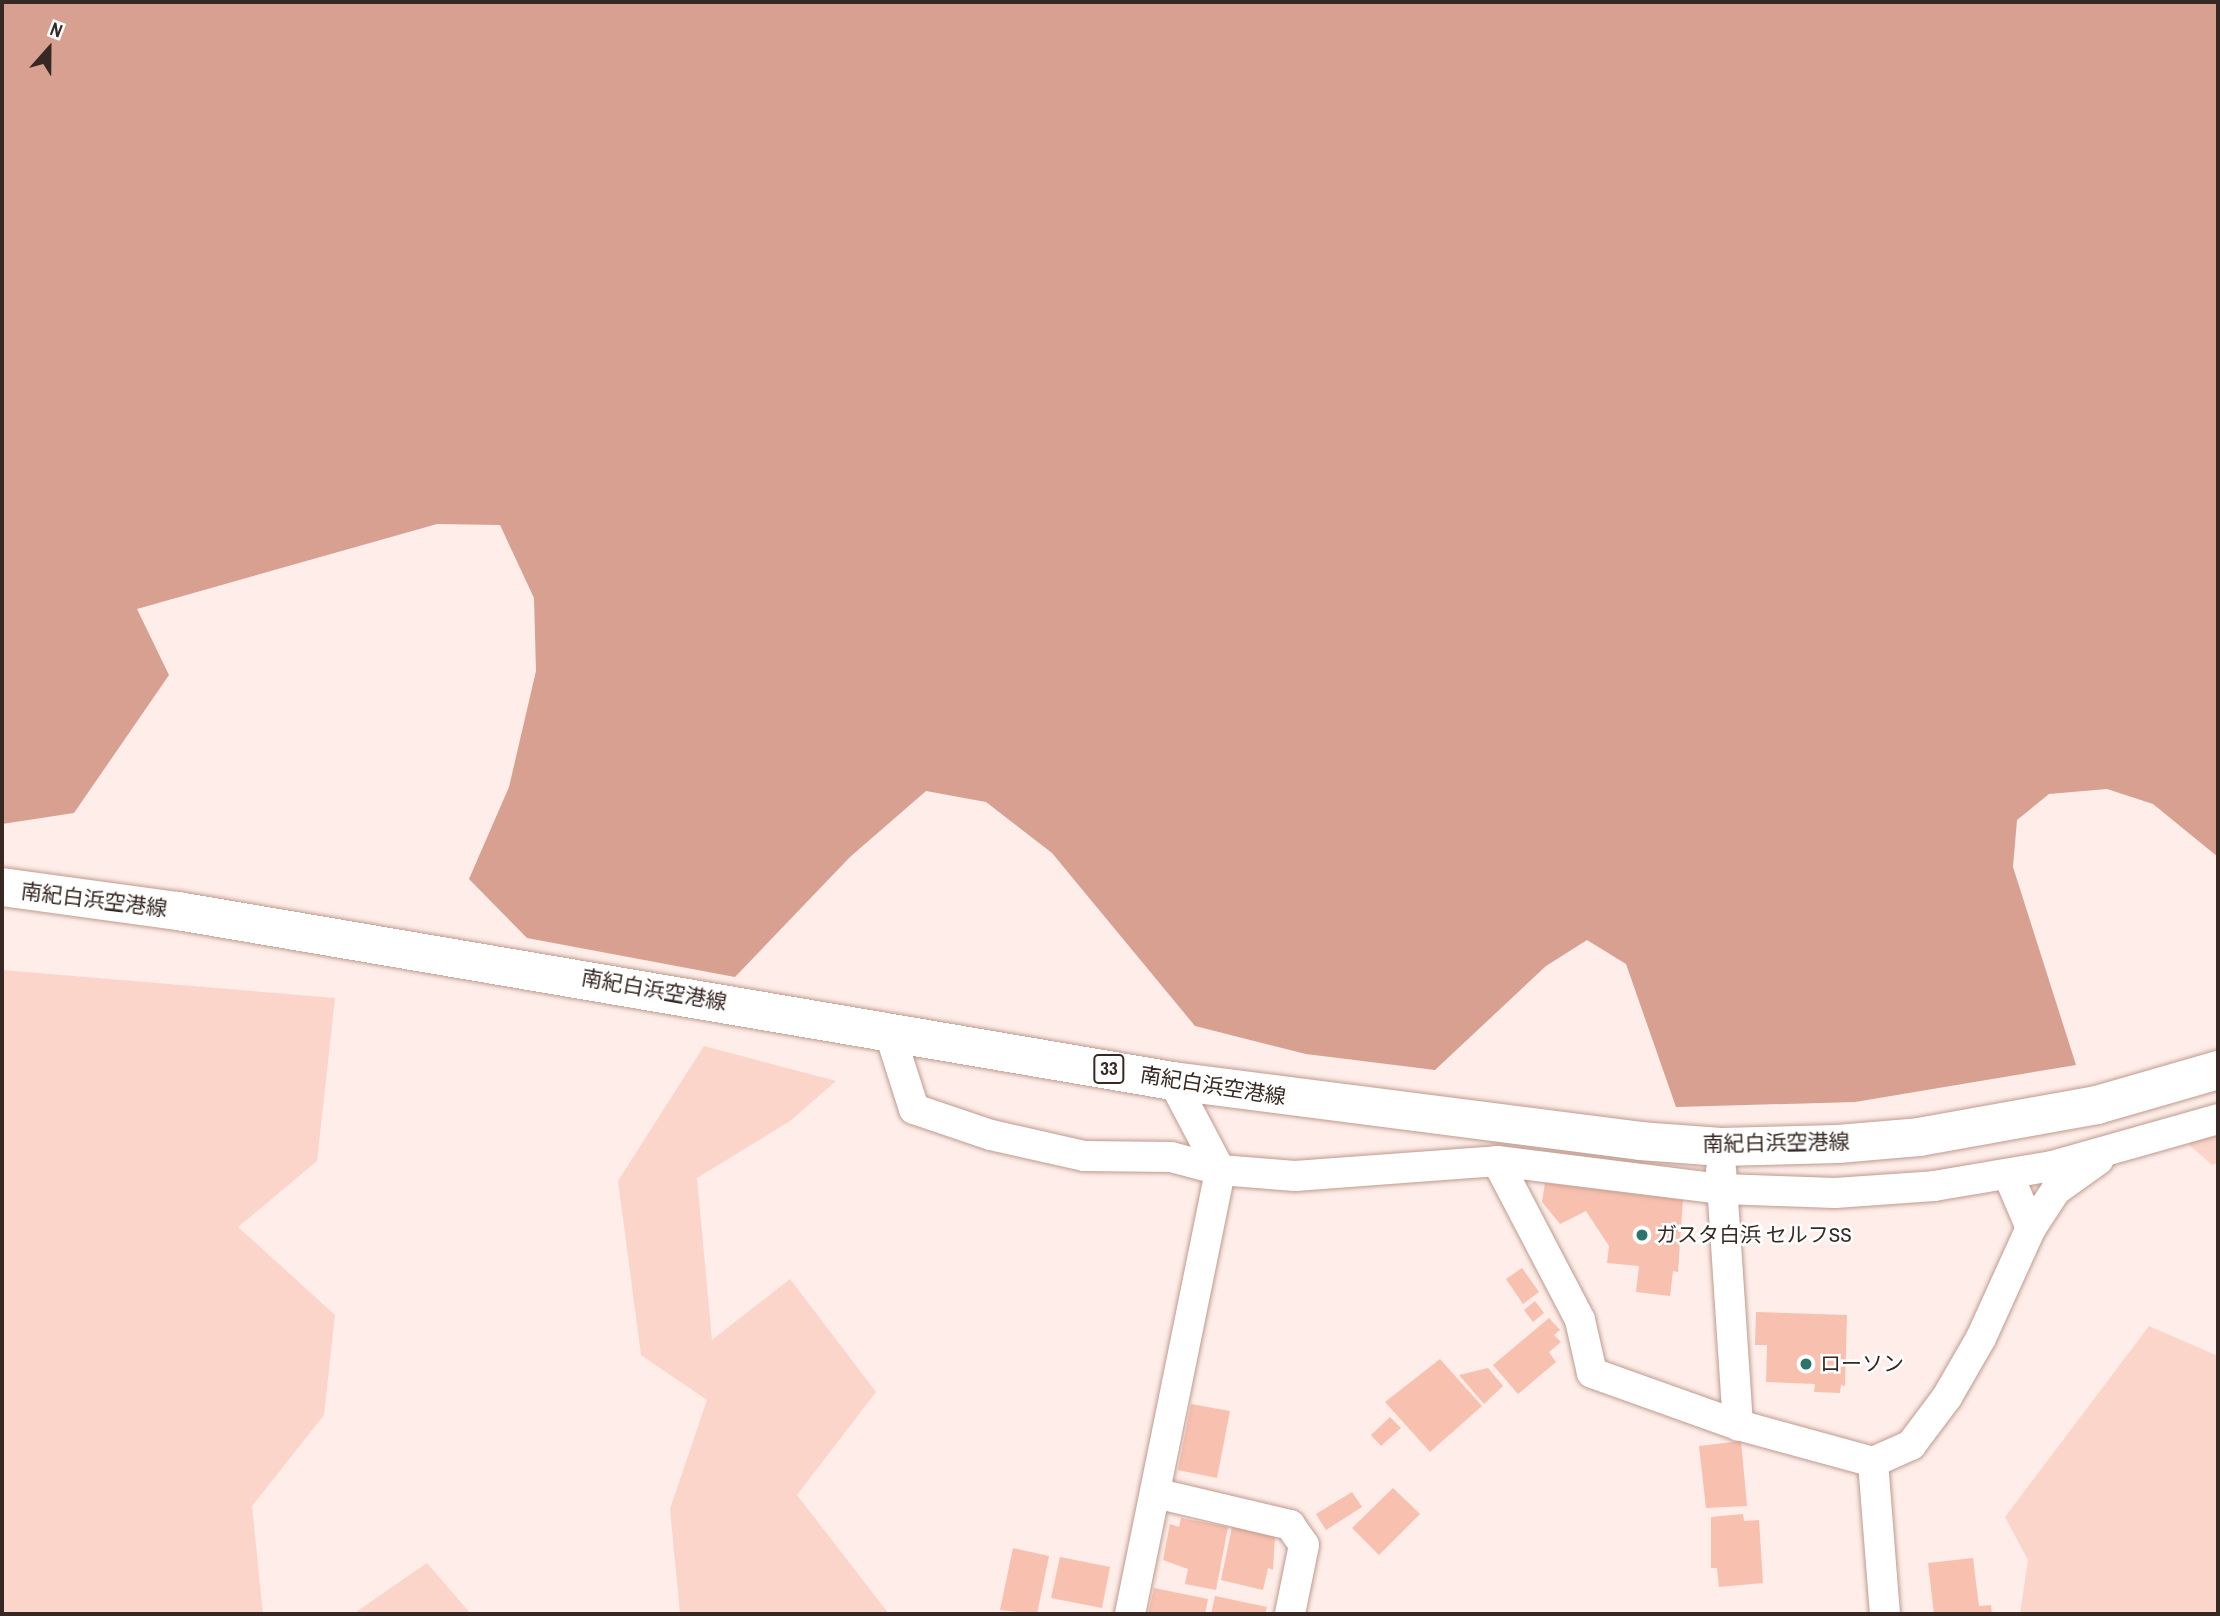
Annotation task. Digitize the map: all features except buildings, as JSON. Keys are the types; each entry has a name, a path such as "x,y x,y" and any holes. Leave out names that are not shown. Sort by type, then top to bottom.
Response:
{"main road":[{"name":"南紀白浜空港線","path":"2,887 192,913 1173,1081 1527,1129 1721,1147 1838,1144 1979,1129 2097,1105 2218,1070"}],"street":[{"path":"889,1031 914,1109 991,1135 1084,1156 1171,1157 1220,1170 1295,1176 1497,1161 1721,1189 1835,1193 1934,1186 2008,1174 2111,1151 2218,1119"},
{"path":"1130,1614 1220,1170 1173,1081"},
{"path":"1721,1147 1721,1189 1738,1425"},
{"path":"1497,1161 1580,1320 1592,1373 1738,1425 1873,1462 1911,1445 1947,1397 1981,1338 2031,1228 2056,1190 2111,1151"},
{"path":"2008,1174 2031,1228"},
{"path":"1873,1462 1885,1614"},
{"path":"1155,1493 1290,1525 1304,1545 1290,1614"}],"shaded area":[{"path":"2,2 2218,2 2218,857 2153,804 2107,789 2049,794 2017,820 2013,867 2076,1065 1855,1102 1676,1107 1626,964 1587,940 1546,966 1435,1070 1306,1054 1195,1026 1052,853 986,802 926,791 850,857 735,977 527,938 469,879 509,787 536,671 534,598 500,525 437,524 137,609 169,675 74,813 2,824"},
{"path":"2,970 335,998 317,1161 238,1227 335,1315 324,1415 252,1506 263,1614 2,1614"},
{"path":"704,1046 836,1081 790,1121 697,1178 712,1340 790,1279 876,1392 797,1495 889,1614 680,1614 670,1509 707,1400 641,1355 618,1181"},
{"path":"2218,1128 2218,1163 2212,1165 2186,1142"},
{"path":"2149,1326 2218,1356 2218,1614 2020,1614 2028,1560 2005,1517"},
{"path":"427,1563 471,1614 353,1614"}],"place":[{"name":"ガスタ白浜 セルフSS","path":"1642,1235"},
{"name":"ローソン","path":"1806,1364"}]}
